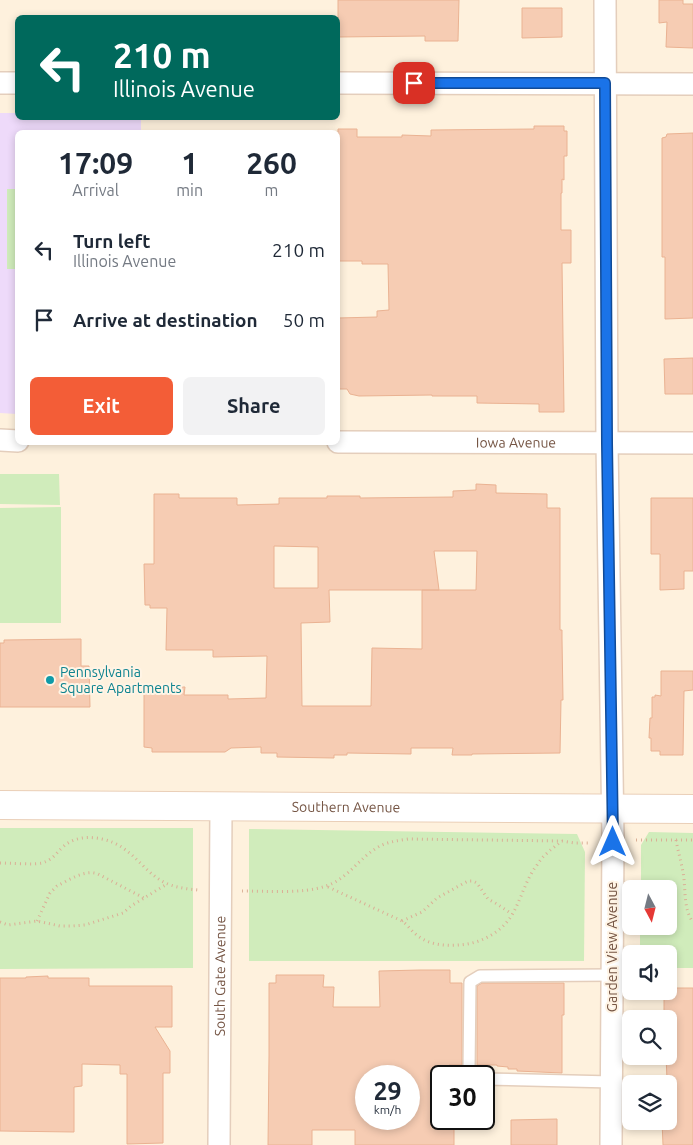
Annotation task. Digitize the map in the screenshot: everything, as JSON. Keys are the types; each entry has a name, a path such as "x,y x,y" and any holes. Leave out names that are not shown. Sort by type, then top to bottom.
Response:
{"street":[{"name":"Garden View Avenue","path":"605,0 607,443 613,808 612,1145"},
{"path":"0,83 15,83"},
{"path":"340,83 693,84"},
{"path":"0,440 15,440"},
{"name":"Iowa Avenue","path":"340,442 693,443"},
{"name":"Southern Avenue","path":"0,805 693,809"},
{"name":"South Gate Avenue","path":"219,1145 221,807"}],"lane":[{"path":"469,1065 470,982 480,976 612,975"},
{"path":"495,1079 612,1082"}],"path":[{"path":"0,863 41,863 55,857 62,847 72,840 84,838 101,839 116,843 130,853 152,874 167,884 185,889 204,890"},
{"path":"239,890 309,891 327,886 340,879 375,849 391,842 408,839 590,843"},
{"path":"640,840 693,840"},
{"path":"676,840 683,872 687,910 693,922"},
{"path":"327,886 402,921 417,936 430,942 442,945 466,945 486,938 506,924 537,864 562,841"},
{"path":"37,921 53,889 87,872 98,874 144,898"},
{"path":"402,921 422,912 437,898 468,881 473,881 477,884 488,899 512,914"},
{"path":"0,922 8,926 37,921 60,926 85,925 123,914 131,906 167,884"}],"shaded area":[{"path":"0,113 15,113 15,120 141,120 141,130 15,130 15,414 0,413"}],"green space":[{"path":"7,189 15,189 15,269 7,269"},
{"path":"0,474 59,474 60,505 0,504"},
{"path":"61,507 61,623 0,623 0,508"},
{"path":"0,828 193,828 193,968 0,969"},
{"path":"249,829 577,834 585,852 584,961 249,961"},
{"path":"649,832 693,833 693,968 677,968 677,945 640,945 640,935 678,935 678,880 641,880 641,845"}],"building":[{"path":"338,0 459,0 458,41 425,41 425,36 340,37 340,15 338,15"},
{"path":"659,0 683,0 683,4 693,4 693,48 666,47 667,22 659,23"},
{"path":"522,8 562,8 562,37 522,38"},
{"path":"534,126 564,126 564,131 567,131 567,156 564,156 564,180 562,179 561,193 561,230 571,230 571,263 562,263 564,412 539,412 539,404 477,403 477,396 359,396 350,394 347,389 340,389 340,318 377,317 377,311 389,310 388,264 362,264 362,261 340,261 340,130 338,129 357,129 357,137 402,137 402,135 431,136 431,130 534,129"},
{"path":"693,133 693,318 665,319 665,257 662,257 662,138 666,137 667,134"},
{"path":"693,358 693,394 665,394 664,359"},
{"path":"476,484 496,485 496,493 547,494 547,508 560,508 560,630 562,630 563,700 561,700 560,753 452,755 453,748 411,748 411,754 347,753 347,755 334,755 334,758 277,757 277,753 261,753 261,747 231,748 225,752 152,752 152,748 144,747 144,687 185,687 184,695 228,695 228,699 266,698 267,656 213,657 213,650 166,650 167,608 150,608 150,605 145,605 144,564 154,564 154,494 179,494 179,498 237,498 237,505 279,504 279,498 327,498 327,496 360,496 360,498 453,497 453,491 476,490","holes":["274,546 318,547 318,588 274,588","434,551 477,551 476,590 439,590","329,590 422,590 422,649 372,648 371,706 302,706 301,623 330,622"]},
{"path":"651,498 693,498 693,571 684,571 684,589 660,590 660,554 651,554"},
{"name":"Pennsylvania Square Apartments","path":"81,639 81,666 89,666 90,707 0,707 0,643 4,643 4,640"},
{"path":"661,671 693,671 693,690 684,691 683,755 660,755 660,751 651,751 651,738 649,738 650,718 652,718 652,697 655,697 655,695 661,696"},
{"path":"450,970 450,983 462,983 462,1065 430,1065 430,1130 454,1130 454,1145 355,1145 355,1130 312,1130 312,1145 268,1145 269,983 276,983 276,975 324,975 323,987 334,987 333,1007 380,1007 379,971"},
{"path":"48,976 48,978 89,978 89,986 172,986 172,1027 155,1027 170,1051 170,1073 163,1073 163,1143 127,1144 127,1074 120,1074 120,1065 82,1064 82,1086 74,1087 74,1132 0,1131 0,978"},
{"path":"482,983 564,983 562,1073 517,1071 517,1069 508,1069 508,1067 497,1065 477,1065 477,986"},
{"path":"677,988 693,988 693,1145 663,1145 662,1130 677,1130 677,1075 667,1075 666,1065 677,1065 677,1010 664,1010 664,1000 677,1000"},
{"path":"557,1119 557,1145 511,1145 511,1120"}],"place":[{"name":"Pennsylvania Square Apartments","path":"50,680"}],"route":[{"path":"414,83 605,83 607,443 613,842"}]}
